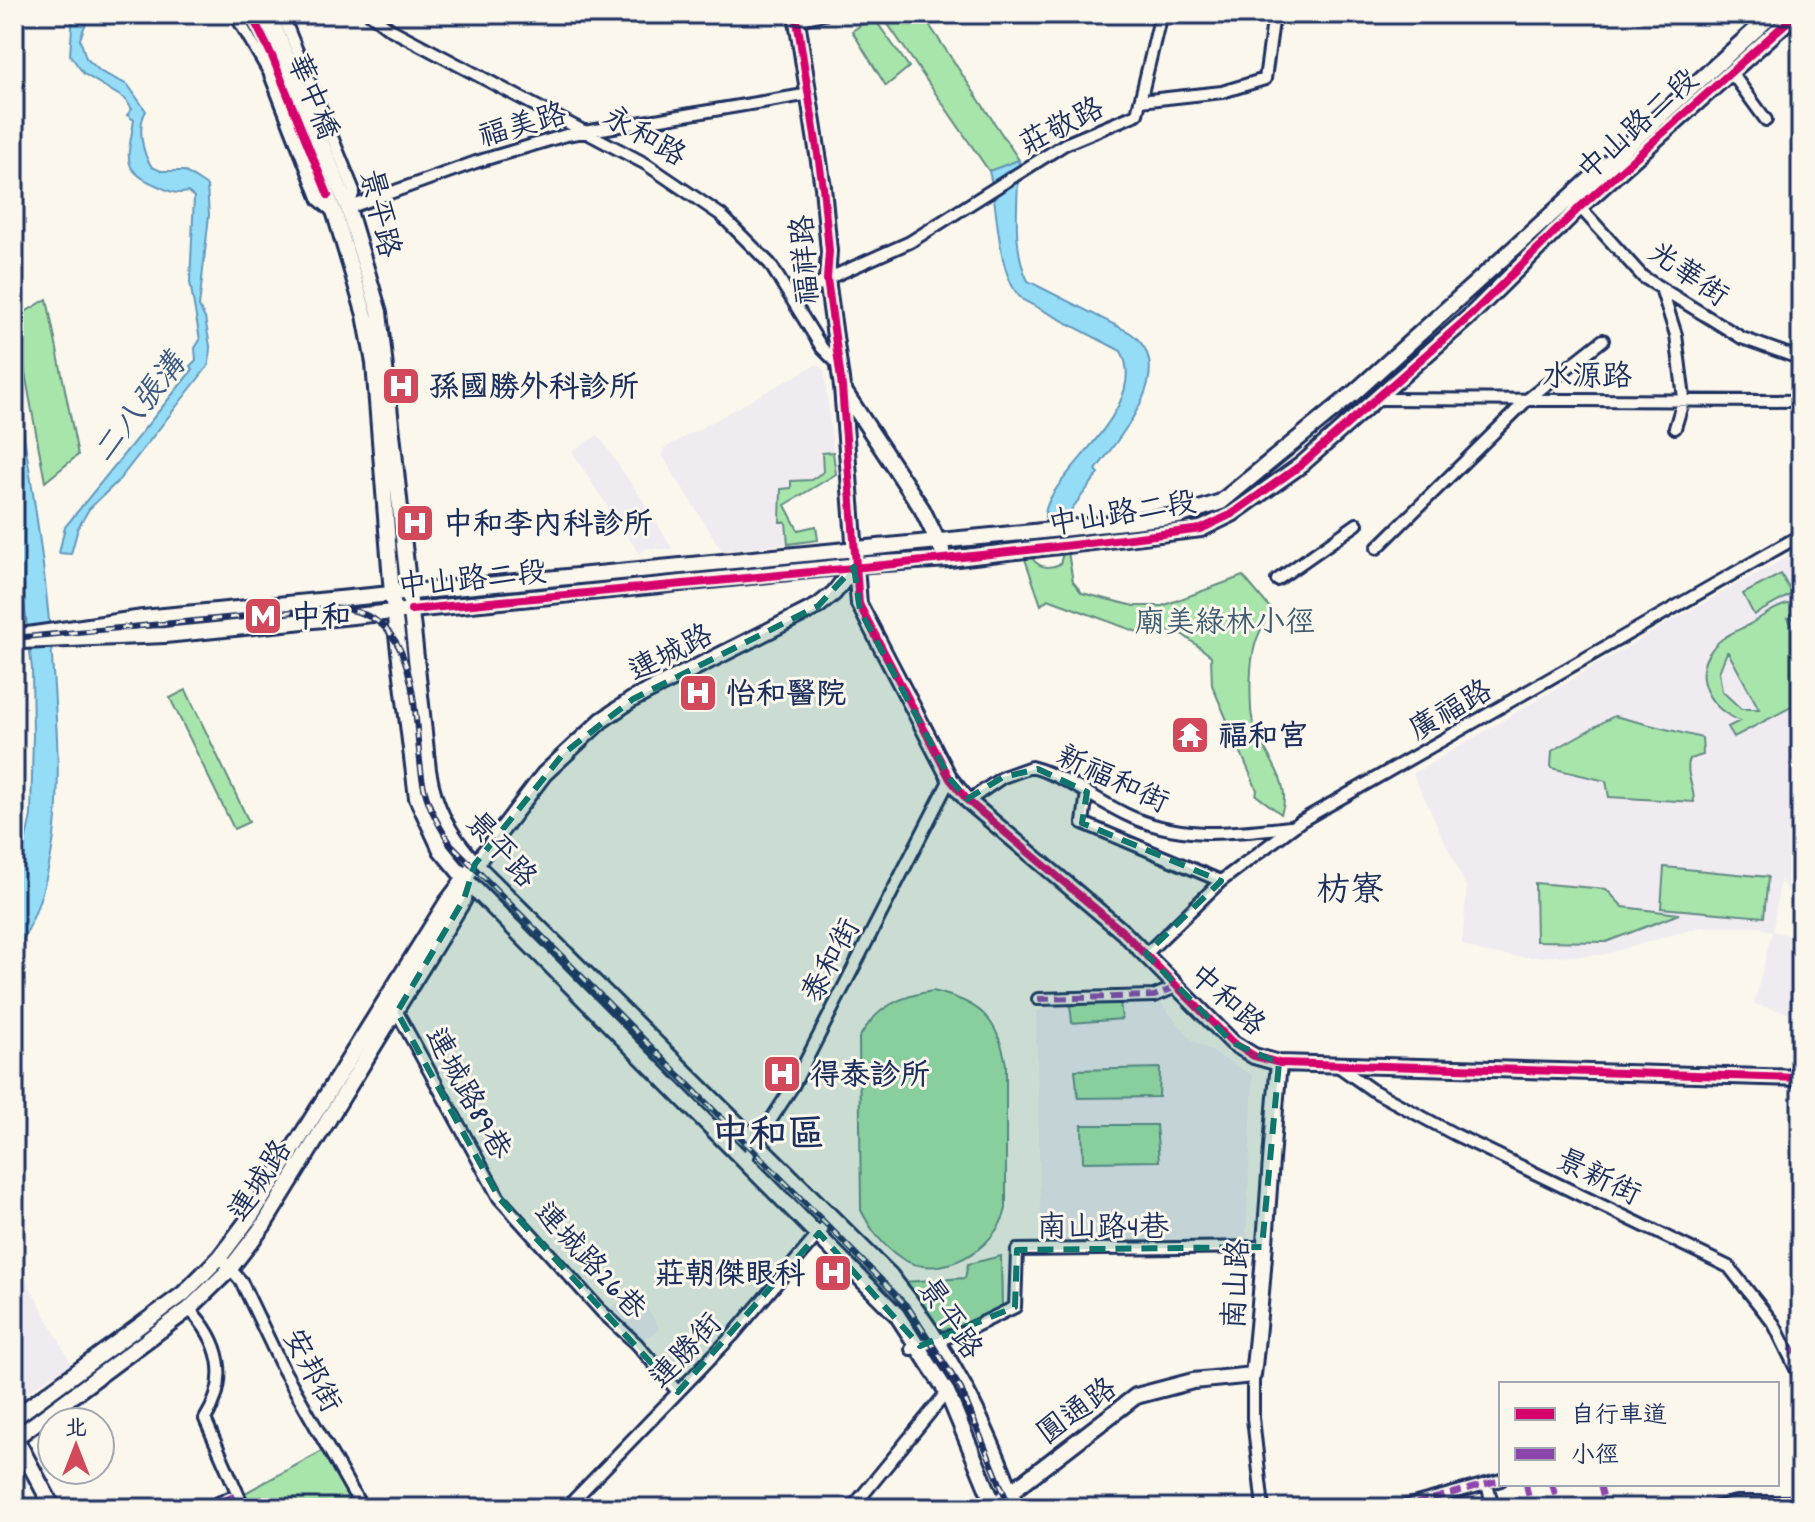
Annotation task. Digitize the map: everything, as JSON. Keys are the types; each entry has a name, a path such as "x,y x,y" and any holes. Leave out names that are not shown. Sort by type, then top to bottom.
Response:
{"street":[{"name":"景平路","path":"235,14 269,72 319,200 341,211 379,312 432,794 454,840 890,1275 938,1339 981,1414 1017,1508"},
{"name":"華中橋","path":"255,14 341,211"},
{"name":"華中橋","path":"269,14 333,193"},
{"name":"景平路","path":"282,14 354,191 341,211 371,342 392,594 417,798 441,850 466,880 880,1295 947,1392 993,1507"},
{"name":"永和路","path":"370,14 390,29 664,175 721,215 770,264 822,348 839,365"},
{"path":"797,17 824,14"},
{"path":"1140,101 1161,14"},
{"name":"莊敬路","path":"797,308 800,298 827,279 910,242 1065,144 1137,114 1140,101 1222,92 1265,79 1274,14"},
{"name":"中山路二段","path":"61,634 165,635 949,559 1201,529 1232,514 1301,465 1471,315 1575,202 1773,14"},
{"name":"中山路二段","path":"18,639 143,618 855,551 1178,516 1221,502 1355,392 1796,14"},
{"name":"福祥路","path":"797,17 828,238 827,279 842,387 855,551"},
{"path":"1731,72 1766,120"},
{"name":"福美路","path":"341,211 476,162 586,131 810,94"},
{"name":"光華街","path":"1575,202 1643,277 1742,338 1801,359"},
{"path":"1661,288 1676,335 1684,398 1675,428"},
{"path":"1377,548 1491,433 1528,399 1603,340"},
{"path":"842,387 922,509 937,542 949,559"},
{"name":"水源路","path":"1374,399 1684,398 1801,401"},
{"path":"1277,580 1357,524"},
{"name":"廣福路","path":"1146,954 1221,881 1293,826 1801,535"},
{"name":"中和路","path":"855,551 860,610 950,779 968,801 1146,954 1233,1043 1254,1056 1279,1063 1798,1078"},
{"name":"連城路","path":"14,1418 183,1294 220,1257 253,1213 447,902 544,774 602,720 633,699 818,606 834,593 854,567"},
{"name":"新福和街","path":"968,801 1003,777 1031,767 1087,792 1125,814 1180,833 1218,835 1293,826"},
{"name":"泰和街","path":"746,1158 758,1144 854,970 950,779"},
{"path":"1087,792 1083,823 1221,881"},
{"name":"連城路","path":"15,1437 189,1309 229,1270 263,1226 397,1012 464,899 466,880"},
{"path":"1038,999 1154,996 1176,987"},
{"name":"連城路89巷","path":"397,1012 499,1198"},
{"path":"1798,1078 1801,1049"},
{"name":"南山路","path":"1263,1508 1253,1418 1253,1375 1260,1325 1262,1247 1279,1063"},
{"name":"景新街","path":"1333,1063 1372,1090 1454,1134 1729,1267 1774,1324 1801,1379"},
{"name":"連城路26巷","path":"499,1198 601,1311 637,1344 678,1392"},
{"name":"連勝街","path":"566,1508 733,1335 832,1218"},
{"name":"南山路4巷","path":"915,1348 963,1332 1015,1307 1017,1250 1262,1247"},
{"name":"安邦街","path":"220,1257 241,1281 283,1369 362,1508"},
{"path":"189,1309 214,1344 221,1362 216,1402 205,1419 244,1508"},
{"name":"圓通路","path":"993,1507 1136,1396 1193,1381 1253,1375"},
{"path":"852,1508 947,1392"},
{"path":"15,1437 53,1508"},
{"path":"1398,1508 1499,1481"},
{"path":"1487,1484 1493,1508"},
{"path":"207,1508 238,1494"},
{"path":"1712,1508 1736,1502 1801,1502"}],"highlighted area":[{"path":"854,567 860,610 950,779 967,799 1003,777 1038,769 1087,792 1082,823 1221,881 1146,954 1233,1043 1279,1063 1262,1247 1017,1250 1015,1307 920,1346 819,1233 678,1392 499,1198 397,1012 464,899 475,864 563,754 633,699 818,606"}],"shaded area":[{"path":"817,364 824,370 836,474 785,505 798,530 816,526 818,540 722,551 662,455 663,449"},
{"path":"598,435 672,549 647,548 639,554 572,452"},
{"path":"1793,554 1801,564 1801,897 1788,891 1780,880 1773,931 1801,939 1800,1016 1754,1004 1772,932 1760,927 1700,927 1602,955 1522,957 1481,952 1462,944 1467,888 1413,774 1669,622"},
{"path":"1159,1001 1191,1039 1253,1076 1246,1242 1041,1246 1036,1012 1050,1005"},
{"path":"14,1257 71,1363 14,1401"},
{"path":"638,1293 660,1329 640,1341 611,1307"}],"green space":[{"path":"881,14 922,14 1019,160 989,171"},
{"path":"873,17 909,67 886,86 852,31"},
{"path":"47,299 78,455 45,482 15,318"},
{"path":"833,452 836,474 785,505 798,530 816,526 818,540 788,544 786,522 780,522 781,489 791,488 791,481 811,480 823,472 822,453"},
{"name":"廟美綠林小徑","path":"1068,552 1073,582 1082,593 1134,606 1162,606 1243,576 1270,608 1252,658 1251,710 1253,724 1283,787 1281,814 1256,795 1257,790 1212,685 1211,656 1178,631 1140,633 1048,599 1041,605 1025,559 1032,558 1041,566 1052,567 1060,564 1063,553"},
{"path":"1781,574 1792,594 1754,615 1743,594"},
{"path":"1788,604 1801,607 1801,620 1788,618 1801,643 1801,702 1734,737 1728,727 1740,721 1712,701 1703,681 1706,659 1725,637","holes":["1728,652 1759,709 1741,709 1722,691 1719,672"]},
{"path":"186,690 249,822 234,829 170,698"},
{"path":"1614,716 1702,738 1703,755 1689,759 1694,802 1609,797 1606,781 1551,768 1552,751"},
{"path":"1664,867 1768,877 1764,917 1661,908"},
{"path":"1535,883 1606,889 1623,907 1679,914 1606,942 1536,941"},
{"path":"933,991 963,1000 974,1007 992,1023 998,1035 1006,1065 1006,1209 1000,1224 979,1249 949,1264 932,1267 916,1265 894,1253 878,1237 861,1210 859,1038 873,1018 890,1005"},
{"path":"1120,1001 1122,1019 1072,1023 1070,1004"},
{"path":"1160,1068 1159,1097 1078,1098 1075,1070"},
{"path":"1082,1125 1156,1125 1159,1161 1083,1162"},
{"path":"1001,1256 1002,1305 967,1327 940,1330 904,1282 965,1278 968,1264"},
{"path":"324,1450 354,1508 252,1508 245,1493"}],"water":[{"path":"73,14 89,14 80,39 86,58 101,72 128,85 146,111 142,139 152,167 161,171 184,171 207,186 209,215 199,307 205,318 210,346 209,365 118,481 89,509 78,528 71,554 59,553 65,527 193,369 190,366 196,360 195,348 200,340 190,282 194,197 188,192 172,192 145,180 132,168 129,152 134,120 127,115 132,109 125,99 84,74 70,55"},
{"path":"1019,160 1017,238 1028,281 1129,332 1144,347 1150,364 1148,382 1131,420 1096,470 1099,473 1067,515 1045,517 1049,501 1110,419 1122,397 1127,374 1121,351 1023,300 1014,289 1003,259 989,171"},
{"path":"14,378 47,598 58,783 51,854 43,888 31,923 14,957 14,893 31,816 33,736 32,669 14,516"}],"railway":[{"path":"14,638 332,608 362,613 384,627 399,647 408,672 425,791 434,815 451,844 908,1307 961,1389 1010,1508"}],"marked path":[{"path":"1038,999 1154,996 1176,987"},
{"path":"1790,1352 1801,1349"},
{"path":"1398,1508 1499,1481"},
{"path":"1526,1486 1531,1508"},
{"path":"1553,1486 1559,1508"},
{"path":"1600,1486 1606,1508"},
{"path":"207,1508 238,1494"}],"cycle path":[{"path":"251,14 272,56 328,195"},
{"path":"796,14 823,187 829,251 827,279 842,387 859,604 950,779 968,801 1123,932 1233,1043 1254,1056 1279,1063 1801,1078"},
{"path":"411,610 905,563 1201,529 1232,514 1301,465 1471,315 1580,207 1796,14"}],"place":[{"name":"孫國勝外科診所","path":"401,386"},
{"name":"中和李內科診所","path":"415,523"},
{"name":"中和","path":"263,616"},
{"name":"怡和醫院","path":"698,693"},
{"name":"福和宮","path":"1190,735"},
{"name":"得泰診所","path":"782,1074"},
{"name":"莊朝傑眼科","path":"833,1273"}],"district":[{"name":"枋寮","path":"1350,888"},
{"name":"中和區","path":"768,1133"}],"water label":[{"name":"二八張溝","path":"138,407"}]}
